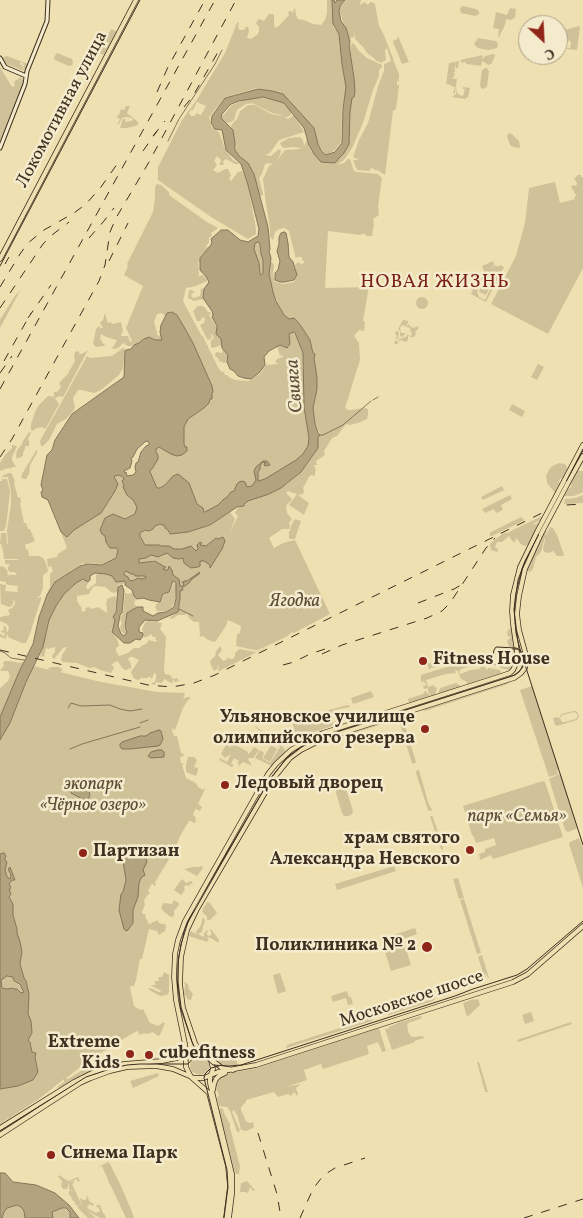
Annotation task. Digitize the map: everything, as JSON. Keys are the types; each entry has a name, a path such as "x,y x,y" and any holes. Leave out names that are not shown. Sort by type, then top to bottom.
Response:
{"main road":[{"path":"0,148 25,84 27,71 47,22 48,0"},
{"name":"Локомотивная улица","path":"0,259 136,0"},
{"path":"0,58 5,66 26,76"},
{"path":"227,1218 230,1181 226,1158 209,1093 187,1071 185,1044 175,994 175,954 185,921 268,774 296,746 323,733 514,678 524,670 527,657 519,630 518,603 522,578 539,533 583,445"},
{"path":"566,482 583,456"},
{"path":"233,1070 223,1068 202,1053 195,1043 183,1008 180,965 182,949 187,930 195,912 267,788 290,758 300,750 323,739 512,672 517,663 518,655 513,624 512,598 520,567 532,542 539,533"},
{"path":"512,672 514,678"},
{"path":"244,815 250,818"},
{"name":"Московское шоссе","path":"210,1075 256,1065 517,980 528,974 583,926"},
{"path":"178,1009 183,1008"},
{"path":"178,1058 185,1044"},
{"path":"185,1064 188,1058 196,1053"},
{"path":"0,1128 94,1072 129,1063 162,1061 202,1053"},
{"path":"211,1060 213,1067 210,1083 232,1174 232,1194 227,1218"},
{"path":"0,1135 75,1084 117,1070 136,1067 163,1067 191,1077 203,1078 210,1075"},
{"path":"214,1095 214,1084 218,1077 238,1069"}],"green space":[{"path":"327,0 331,0 333,4 333,27 339,33 347,88 342,109 341,142 336,149 329,154 324,154 311,126 282,94 257,88 225,97 209,117 211,126 219,132 225,149 233,160 239,163 235,164 226,159 223,161 224,165 220,165 221,160 217,156 214,161 217,165 213,170 218,173 228,169 231,181 238,172 242,171 248,185 256,234 248,239 211,217 158,180 158,167 182,120 196,101 225,53 237,23 239,22 238,28 240,30 248,27 247,38 251,39 259,31 259,26 256,24 257,21 259,19 264,21 269,14 274,15 275,28 289,15 288,12 291,11 293,13 295,8 298,19 313,24 321,25 327,13","holes":["197,102 206,106 201,115 196,113 195,116 191,116 189,113"]},
{"path":"346,0 361,0 360,5 365,2 368,5 370,2 375,4 379,26 399,74 398,82 397,78 397,85 399,86 396,109 393,111 385,175 371,167 369,171 357,170 353,160 359,160 353,157 368,123 384,71 384,64 391,61 387,48 385,50 386,60 381,63 375,60 355,39 354,30 354,37 350,38 350,41 340,13 340,7"},
{"path":"463,6 476,9 479,11 479,14 475,16 461,13 460,10"},
{"path":"510,8 516,9 515,18 511,20 506,19 505,25 498,37 499,29 493,28 496,12 507,15"},
{"path":"580,27 577,50 568,49 571,42 570,40 568,41 568,29"},
{"path":"111,29 117,33 104,55 99,53 104,43 108,45 109,43 105,41"},
{"path":"398,36 409,62 402,64 393,42"},
{"path":"478,38 496,41 498,44 497,48 488,50 478,48 474,44"},
{"name":"Ягодка","path":"353,43 367,58 382,65 382,67 379,70 379,76 363,123 352,148 344,160 337,165 350,159 354,171 378,174 382,178 378,206 379,215 373,219 372,236 328,231 325,287 368,287 369,277 371,277 363,321 365,322 364,331 359,330 354,336 359,343 360,360 345,408 351,410 365,408 368,409 368,415 367,419 358,423 346,424 337,436 332,438 324,451 325,455 316,461 317,465 314,465 316,470 315,476 311,475 309,477 303,488 303,494 298,495 309,503 304,515 289,505 297,494 288,491 286,493 292,499 286,505 287,513 292,519 289,523 290,527 289,529 282,529 269,538 274,548 295,540 330,614 294,633 292,632 286,637 258,650 254,650 236,646 237,634 240,633 241,626 228,620 215,642 203,636 200,637 199,622 194,622 187,613 172,619 169,618 178,612 180,608 180,591 183,590 183,586 180,587 179,585 179,578 173,575 171,571 164,570 165,567 154,560 143,563 138,562 141,558 151,555 156,557 162,556 164,553 167,553 171,557 183,558 185,563 192,567 197,568 200,565 200,561 204,561 210,567 222,549 223,537 214,539 206,546 200,546 200,542 196,551 193,547 172,549 171,547 158,545 145,545 140,534 160,524 165,526 170,534 188,532 210,525 230,512 235,519 230,532 238,516 235,513 238,508 244,506 248,501 274,492 287,484 301,472 318,448 318,437 320,434 315,424 313,408 317,378 310,340 294,318 289,319 283,314 273,292 269,274 271,261 274,264 273,276 275,282 283,284 294,282 297,276 295,265 298,262 304,263 304,261 302,257 297,257 296,259 289,231 285,228 275,232 273,240 270,237 263,179 269,166 273,164 265,164 259,178 263,195 259,196 254,174 248,163 235,151 237,146 233,139 231,125 237,119 240,111 248,105 255,105 271,114 283,116 252,103 246,104 237,110 234,120 231,122 227,123 221,118 232,105 249,98 265,98 283,102 291,110 291,115 285,117 288,119 294,115 304,132 279,140 270,153 265,155 271,156 279,149 281,151 276,162 285,150 301,148 285,148 280,143 289,138 300,137 303,140 304,146 307,139 311,151 321,161 335,163 343,154 349,142 352,67 350,45"},
{"path":"57,53 72,59 72,65 69,66 55,60 54,57"},
{"path":"483,55 482,60 485,56 495,55 492,63 489,65 482,61 481,66 466,64 466,62 462,63 460,60"},
{"path":"7,56 28,64 26,69 24,69 21,62 20,64 24,71 4,63 2,58"},
{"path":"459,61 458,68 456,68 456,64 455,68 453,68 455,72 452,72 455,73 454,77 451,78 457,79 455,93 453,94 455,87 446,84 449,63"},
{"path":"0,67 12,87 15,86 14,82 17,79 19,81 20,77 24,83 0,142"},
{"path":"485,68 489,71 487,87 483,89 480,85 482,70"},
{"path":"457,87 457,93 463,96 465,89 463,87 470,88 468,97 465,99 452,97 456,94"},
{"path":"126,106 130,106 127,113 138,122 138,125 120,128 123,119 126,119 125,122 133,120 132,118 122,118 117,125 120,119 117,117 121,109 124,110"},
{"path":"509,133 519,141 519,148 510,145 507,136"},
{"path":"578,175 583,177 583,268 548,334 491,304 516,256 525,223 529,188 555,182 560,203 575,199 576,195 571,187 573,185 576,186 577,184 574,179"},
{"path":"157,184 169,192 169,195 218,228 211,233 212,236 209,238 205,248 210,246 198,262 198,277 201,275 207,281 196,286 185,287 183,301 208,345 219,369 230,378 249,381 260,374 266,365 279,364 275,362 283,357 282,355 280,356 277,346 280,345 288,348 290,344 289,334 293,333 303,353 304,407 309,438 308,446 296,460 265,479 258,481 261,463 257,466 256,480 252,486 246,487 245,482 218,505 205,512 197,504 189,483 172,478 165,485 157,488 150,472 158,459 155,450 158,447 177,456 187,451 184,444 184,427 188,419 206,407 213,392 193,343 177,315 172,312 167,313 165,316 162,313 157,314 154,322 157,335 161,334 161,341 149,337 132,346 123,343 118,348 113,349 117,340 101,334 100,339 105,344 104,346 96,347 93,344 96,329 99,326 103,328 100,323 105,313 108,323 121,322 123,332 121,336 128,336 130,342 132,341 126,328 143,286 124,275 127,264 153,212 155,187"},
{"path":"259,242 263,260 263,273 261,275 254,249 255,243"},
{"path":"493,261 492,269 495,265 504,267 486,302 471,294 478,285 476,284 473,288 476,281 480,279 484,272 482,266","holes":["489,275 488,277 492,278 494,282 485,300 479,297 477,291 484,279"]},
{"path":"484,280 491,284 486,295 479,292"},
{"path":"203,288 203,299 194,301 188,298 189,290 195,292 191,294 194,298 200,296 201,289"},
{"path":"21,289 0,328 0,320"},
{"path":"420,297 424,297 428,303 424,309 420,309 416,305 416,301"},
{"path":"198,306 203,306 210,312 211,314 209,315 216,326 216,334 221,340 221,345 211,347 211,340 214,338 212,334 209,340 207,339 200,325 204,323 205,319 203,317 200,321 197,321 193,311"},
{"path":"403,320 408,321 407,326 408,324 411,327 417,326 419,328 415,332 414,337 408,336 406,342 401,340 398,343 400,340 398,338 407,336 407,334 412,335 410,328 402,325 400,328 401,333 406,333 402,337 400,336 398,329"},
{"path":"396,331 399,332 398,338 395,339 397,336 395,334"},
{"path":"123,348 125,349 123,368 119,375 101,390 94,393 78,390 73,398 75,408 66,419 57,424 49,440 41,446 40,441 87,356 90,358 112,356"},
{"path":"223,349 228,355 227,362 224,363 215,356 216,352 222,353"},
{"path":"88,350 63,397 55,398 59,404 46,428 37,428 32,431 31,424 38,406 48,396 54,397 54,392 59,390 61,387 59,383 67,375 75,361 75,352 78,351 82,354"},
{"path":"538,364 544,367 537,380 531,377"},
{"path":"512,404 525,411 522,417 509,410"},
{"path":"29,432 31,433 28,439 29,446 25,446 23,456 17,459 17,450"},
{"path":"12,445 17,446 12,457 16,467 2,471 0,470 0,463 12,448"},
{"path":"37,449 37,453 30,465 29,474 24,479 21,477 22,474"},
{"path":"559,463 565,464 568,469 563,479 560,479 559,482 561,483 555,493 547,483 546,475 551,467"},
{"path":"577,471 583,471 583,492 574,496 564,496 572,486 570,485"},
{"path":"7,473 12,474 15,481 18,498 20,497 24,523 30,529 35,541 26,544 26,549 29,556 43,558 48,570 43,576 43,588 40,596 37,597 41,597 41,600 26,643 8,637 9,628 7,624 0,621 0,617 10,615 8,610 15,604 14,599 12,606 9,607 1,604 0,584 6,585 5,591 18,592 17,588 19,586 9,585 6,582 0,581 0,566 7,570 8,576 17,575 15,572 8,570 10,564 5,564 5,560 19,559 4,559 0,544 1,533 6,533 8,543 7,530 11,492 8,477 2,477 5,474 7,475"},
{"path":"119,475 123,477 127,495 138,507 135,515 125,519 113,514 106,536 107,542 118,550 117,555 115,555 116,557 112,561 102,564 88,563 86,565 83,563 55,582 46,595 50,587 50,574 53,571 51,566 48,567 47,559 57,557 58,554 67,548 61,532 67,537 115,480 114,477"},
{"path":"7,479 10,492 6,526 4,531 0,531 0,481"},
{"path":"502,486 504,490 483,500 481,497"},
{"path":"510,495 512,499 501,505 503,510 496,513 494,509 485,513 482,509"},
{"path":"583,495 583,503 564,504 565,499"},
{"path":"544,515 540,521 532,525 539,523 528,545 524,546 516,538 515,542 512,541 509,536 502,542 497,542 495,547 498,549 497,552 491,550 490,544 504,533"},
{"path":"521,517 523,521 490,536 491,532"},
{"path":"295,519 301,521 295,539 289,539 289,531"},
{"path":"550,527 553,528 557,535 564,555 557,556 553,551 544,552 545,537 541,552 536,557 533,569 530,572 526,571 545,532 547,531 546,536"},
{"path":"126,571 131,574 146,576 146,578 129,580 124,575"},
{"path":"106,574 125,581 123,584 118,585 117,592 114,593 105,587 95,586 89,594 77,596 77,601 82,611 89,607 91,609 98,607 107,613 107,599 115,596 115,612 113,617 115,620 111,631 118,641 119,646 116,648 116,651 119,656 128,653 134,648 139,648 149,640 156,642 155,639 157,637 153,637 151,634 144,637 142,629 147,621 162,623 160,629 166,637 164,671 165,674 175,679 177,678 179,681 175,682 173,679 171,683 164,679 162,683 156,682 155,685 151,683 155,682 156,674 154,673 152,679 149,676 139,680 135,679 131,672 139,660 133,657 128,659 131,669 125,670 118,661 111,665 114,668 111,673 95,667 89,668 77,663 63,662 61,660 62,655 67,647 63,648 54,659 52,657 55,647 46,648 44,657 40,657 49,620 64,594 81,580 88,582 86,588 88,589 96,583 96,575"},
{"path":"174,583 176,584 176,592 172,607 166,611 157,611 155,607 157,603 170,591"},
{"path":"131,592 136,599 134,603 136,606 134,610 127,612 124,628 127,632 124,634 121,631 122,623 120,619 123,614 125,593 130,594"},
{"path":"5,626 6,639 0,637 0,634 2,636 5,635 1,631 4,630 3,627"},
{"path":"511,628 515,646 509,647 507,641 511,637 508,636 507,632"},
{"path":"273,644 219,671 219,665 214,671 211,665 210,661 216,655 215,653 220,646 222,650 218,655 223,661 228,657 233,659 239,649 256,652"},
{"path":"515,649 516,662 511,669 500,668 499,666 502,665 506,668 504,663 507,653"},
{"path":"446,658 448,662 429,669 427,664"},
{"path":"5,661 23,663 8,704 4,707 0,716 0,688 8,681 10,676 8,671 0,670 4,666 3,663"},
{"path":"466,661 471,662 470,666 461,669 460,674 479,669 482,666 486,668 486,671 489,668 500,670 501,673 467,684 467,682 461,679 457,670 455,670 456,673 426,680 428,687 433,685 437,688 435,695 432,696 428,692 428,688 424,689 423,685 425,686 426,684 423,681 422,684 421,675"},
{"name":"экопарк «Чёрное озеро»","path":"34,666 49,670 48,668 59,667 63,670 60,672 101,682 157,692 185,693 183,700 186,697 190,697 190,699 183,708 175,730 173,728 172,730 174,736 177,736 181,753 184,756 180,757 181,763 184,764 182,765 186,778 196,783 203,790 205,789 198,804 202,807 200,811 196,809 193,815 196,822 189,821 155,882 156,885 154,886 152,883 148,891 150,893 144,901 145,905 142,912 145,914 147,923 150,926 151,923 158,920 161,924 165,924 166,927 165,931 159,935 157,931 149,929 136,980 134,986 130,987 134,1006 140,1010 143,1009 150,1023 158,1026 165,1023 160,1035 158,1036 153,1032 140,1035 137,1031 123,1039 116,1046 94,1057 66,1078 68,1079 95,1062 97,1066 102,1063 101,1067 80,1076 14,1118 63,1085 57,1087 64,1082 64,1079 39,1099 0,1124 0,1089 18,1086 33,1080 38,1069 35,1054 32,1052 31,1044 28,1040 32,1033 32,1026 28,1014 29,997 26,981 20,964 22,955 13,915 13,904 9,897 11,894 9,884 12,880 11,872 9,869 11,876 8,879 5,870 7,862 4,853 0,854 0,740 10,723"},
{"path":"508,682 508,684 425,711 421,710"},
{"path":"456,683 462,687 438,694 440,688"},
{"path":"532,686 559,769 557,771 558,774 549,777 520,690"},
{"path":"371,691 374,697 353,704 351,698"},
{"path":"425,691 431,696 409,703 408,699 423,694"},
{"path":"348,705 349,707 334,710 335,714 331,716 332,722 337,721 338,724 297,738 293,723"},
{"path":"576,711 579,716 577,720 557,726 553,718 558,717 559,719 561,714","holes":["575,712 578,715 576,719 565,722 562,722 560,718 562,715"]},
{"path":"388,720 389,722 334,738"},
{"path":"401,723 405,726 416,762 414,764 412,763"},
{"path":"255,726 285,750 285,753 272,766 255,758 260,750 264,753 262,758 270,763 280,747"},
{"path":"232,743 249,754 254,747 259,750 253,758 249,758 248,760 251,765 243,762 238,767 239,764 237,763 239,761 234,758 231,764 234,765 232,767 219,760 220,758 227,762 231,754 225,758 221,754 226,745 230,748"},
{"path":"271,745 277,749 270,762 263,758"},
{"path":"188,757 194,757 197,760 194,767 198,768 196,776 186,772"},
{"path":"419,770 432,810 430,811 428,810 416,773"},
{"path":"559,774 561,775 577,827 568,832 565,830 549,779"},
{"name":"парк «Семья»","path":"543,781 545,782 563,837 493,859 491,855 480,860 479,854 485,852 485,849 496,845 494,838 476,843 463,806"},
{"path":"339,786 346,789 353,811 349,816 344,816 342,813 336,793 336,789"},
{"path":"430,816 433,817 443,850 441,849"},
{"path":"579,838 583,848 583,888 569,844"},
{"path":"394,866 396,871 337,890 335,884"},
{"path":"199,867 203,868 197,876 184,869"},
{"path":"458,878 464,898 459,899 453,879"},
{"path":"182,879 186,883 191,881 193,883 184,887 185,890 181,895 174,890"},
{"path":"464,899 481,953 477,954 460,900"},
{"path":"174,900 179,905 174,911 174,916 171,917 161,907 164,903 172,904"},
{"path":"207,902 210,903 217,913 210,920 207,920 207,916 202,911"},
{"path":"204,918 205,922 202,932 198,934 204,937 204,933 207,930 206,934 209,936 212,934 211,929 219,942 209,937 207,942 189,936 190,931 197,934 196,931"},
{"path":"415,928 417,934 403,939 411,965 391,971 381,939"},
{"path":"482,955 489,978 485,974 485,979 478,957"},
{"path":"164,972 169,975 169,992 167,995 160,996 148,988 161,992 150,985 156,985 154,981 159,981 158,977 162,977"},
{"path":"280,973 286,991 278,994 273,975"},
{"path":"11,976 24,992 21,993 13,987 7,989 2,987 1,979"},
{"path":"184,982 188,984 193,994 191,1000 187,999 184,995"},
{"path":"347,991 353,1004 348,1005 346,998 333,1002 331,996"},
{"path":"436,998 433,1001 389,1015 386,1014 387,1012"},
{"path":"478,999 480,1005 467,1017 463,1003"},
{"path":"531,1012 534,1021 525,1024 522,1015"},
{"path":"421,1016 420,1019 408,1023 407,1026 411,1036 423,1036 424,1038 392,1050 385,1029"},
{"path":"371,1018 373,1019 372,1021 286,1048 287,1045"},
{"path":"571,1022 572,1024 518,1042 517,1040"},
{"path":"379,1028 386,1051 382,1052 378,1042 367,1046 369,1054 323,1069 321,1064 304,1070 307,1080 286,1087 301,1084 296,1088 297,1096 294,1092 291,1096 288,1094 278,1097 274,1092 246,1100 241,1110 246,1121 249,1123 253,1122 253,1128 246,1131 241,1130 234,1110 232,1112 240,1130 237,1132 230,1111 227,1107 219,1106 217,1098 219,1095 217,1087 215,1087 217,1079 225,1074 253,1069"},
{"path":"196,1055 204,1055 210,1061 210,1069 204,1075 196,1075 190,1069 190,1061"},
{"path":"217,1058 236,1059 238,1065 221,1065"},
{"path":"477,1062 479,1062 488,1092 485,1092"},
{"path":"158,1073 159,1076 133,1088 130,1081"},
{"path":"221,1108 230,1124 240,1166 239,1174 235,1172 219,1110"},
{"path":"108,1162 121,1186 134,1218 126,1218 108,1183 102,1166 98,1167"},
{"path":"59,1175 68,1181 70,1180 71,1183 71,1180 78,1177 80,1181 78,1182 77,1179 72,1184 83,1208 80,1199 85,1200 87,1196 90,1202 94,1204 93,1206 89,1204 87,1208 96,1213 100,1211 96,1207 97,1205 100,1205 102,1214 104,1213 106,1218 100,1218 86,1210 96,1218 88,1218 69,1195 69,1191 73,1191 69,1190 69,1182 67,1189 61,1187 62,1181 58,1177"},
{"path":"247,1181 255,1190 253,1191 250,1187 248,1193 240,1192 241,1183"},
{"path":"17,1205 22,1206 25,1218 2,1218 7,1208"},
{"path":"62,1208 69,1211 70,1218 53,1218 53,1212"}],"shaded area":[{"path":"332,0 335,3 337,0 345,0 340,6 339,11 350,42 355,91 350,112 349,144 335,163 321,162 314,154 304,128 284,103 263,97 239,101 231,104 222,114 221,118 233,130 235,150 248,163 254,174 268,227 271,258 269,274 276,301 284,315 289,319 294,318 301,326 310,340 313,353 315,354 317,389 313,408 315,424 320,435 318,437 318,448 301,472 281,488 248,501 244,506 237,507 210,525 188,532 170,534 165,526 160,524 149,531 145,530 140,533 145,545 169,546 174,549 191,546 196,551 198,549 197,545 200,542 202,543 200,545 206,546 216,538 223,537 225,541 210,568 210,565 200,561 200,566 191,568 184,563 183,558 173,558 167,553 158,557 151,555 139,559 139,563 155,561 165,566 164,570 168,570 169,566 173,575 179,579 180,586 184,584 182,582 187,581 200,572 180,591 178,612 157,621 145,620 139,627 139,632 143,633 140,640 136,639 130,643 124,643 112,632 118,587 122,585 124,591 122,613 118,626 121,634 124,636 127,632 125,627 127,613 137,607 143,607 143,611 153,616 174,607 176,583 173,581 169,592 163,594 160,602 143,598 137,599 132,590 125,585 125,581 116,582 112,576 95,573 90,576 88,582 83,579 64,594 49,620 43,647 26,682 10,723 0,740 0,717 33,644 39,617 47,595 55,582 80,566 88,564 102,565 116,558 118,550 110,548 100,530 105,518 113,514 125,519 135,514 137,507 123,487 123,477 115,476 118,484 101,513 74,530 67,537 61,532 48,500 42,497 41,492 43,490 41,485 47,455 52,450 55,440 72,414 124,377 126,350 131,349 134,345 149,337 155,340 162,340 161,325 167,313 172,312 177,315 193,343 212,386 212,399 204,408 188,419 184,427 184,444 187,447 187,451 177,456 159,447 156,449 158,459 150,472 157,488 165,485 173,476 178,474 189,483 197,504 205,512 218,505 234,491 239,482 245,482 247,487 252,486 256,480 254,471 256,467 263,461 267,461 270,465 265,466 264,464 266,463 262,462 258,472 258,481 265,479 296,460 308,446 309,438 304,407 303,353 295,333 289,334 290,344 287,348 280,345 269,351 264,357 265,365 259,373 251,379 238,376 230,369 227,362 228,355 222,348 221,339 216,334 217,326 212,317 212,311 203,298 204,289 209,282 200,270 200,258 211,245 211,239 221,230 228,230 240,240 248,242 258,236 259,229 241,164 226,150 222,130 215,129 211,123 212,116 225,98 258,89 283,94 314,128 322,152 326,155 335,152 342,143 346,87 339,34 333,24","holes":["258,242 263,260 263,273 261,275 254,249 255,243","146,441 149,442 149,445 141,452 136,463 136,472 133,475 127,476 124,471 130,468 131,458","126,571 135,576 145,576 146,578 138,578 133,581 129,580 124,573"]},
{"path":"284,232 286,233 288,243 289,257 293,262 297,275 294,280 280,282 275,280 275,273 278,270 280,261 277,251 279,237"},
{"path":"159,730 163,739 158,746 130,749 122,749 120,747 122,742 146,736"},
{"path":"158,750 164,752 164,757 151,758 148,756 151,752"},
{"path":"77,779 87,785 90,795 88,800 84,800 71,793 71,789"},
{"path":"147,849 145,856 147,862 143,870 145,875 139,883 138,897 133,910 133,923 126,931 119,910 121,894 126,880 122,855 124,852"},
{"path":"4,853 6,856 5,870 7,877 10,879 11,875 8,869 10,867 15,880 12,880 9,884 11,894 9,897 13,904 13,915 22,952 20,964 29,994 28,1014 32,1033 28,1040 32,1052 36,1053 38,1072 33,1080 18,1086 0,1089 0,854","holes":["7,976 13,977 14,981 21,985 24,992 21,993 13,988 2,988 1,980"]},
{"path":"0,1173 5,1173 13,1182 36,1185 55,1193 69,1205 79,1218 70,1218 70,1212 66,1208 62,1208 52,1212 53,1218 25,1218 24,1211 17,1205 7,1208 2,1218 0,1218"}],"waterway":[{"path":"168,141 179,119 222,50"},
{"path":"373,400 378,397"},
{"path":"319,435 323,435 343,425 371,401"},
{"path":"179,609 193,616"},
{"path":"0,651 11,658 24,660"},
{"path":"68,708 71,703 81,706 110,705 130,711 142,709"},
{"path":"140,723 148,720"},
{"path":"70,749 140,727"}],"tram line":[{"path":"0,266 140,0"},
{"path":"583,449 525,561 518,580 514,609 516,633 520,649 583,845"},
{"path":"522,654 518,649 512,649 507,652 501,665 496,665 492,662 496,647 516,648 520,650 523,654"},
{"path":"523,655 522,667 515,675 323,736 303,746 285,760 268,782 188,922 181,944 178,963 181,1007 197,1054 213,1065 241,1065 517,975 527,969 583,921"},
{"path":"0,1131 86,1077 127,1065 188,1064 194,1057 193,1048"},
{"path":"219,1066 211,1068 204,1078 227,1170 228,1187 224,1218"}],"railway":[{"path":"157,92 168,67 205,0"},
{"path":"0,389 215,0"},
{"path":"0,457 12,439 99,281 105,265 110,232 116,218 149,162 236,0"},
{"path":"184,107 193,96 218,52"},
{"path":"153,136 165,121"},
{"path":"143,151 157,131"},
{"path":"0,287 28,243 44,230 86,204 120,160"},
{"path":"89,238 114,208"},
{"path":"0,308 43,244 69,222"},
{"path":"109,261 128,223"},
{"path":"5,264 9,257"},
{"path":"28,318 51,285"},
{"path":"4,361 31,313"},
{"path":"0,373 12,356"},
{"path":"0,650 148,685 172,687 194,683 215,675 546,511 566,505 583,504"},
{"path":"322,654 342,645 427,618 442,611 450,603 486,548 495,538"},
{"path":"418,603 461,585"},
{"path":"283,665 328,648"},
{"path":"258,1133 277,1194 281,1218"},
{"path":"300,1218 313,1189 324,1175 335,1168 365,1158"},
{"path":"524,1218 583,1199"}],"place":[{"name":"Fitness House","path":"423,661"},
{"name":"Ульяновское училище олимпийского резерва","path":"425,729"},
{"name":"Ледовый дворец","path":"225,785"},
{"name":"храм святого Александра Невского","path":"470,850"},
{"name":"Партизан","path":"83,853"},
{"name":"Поликлиника № 2","path":"427,947"},
{"name":"Extreme Kids","path":"130,1054"},
{"name":"cubefitness","path":"149,1055"},
{"name":"Синема Парк","path":"51,1155"}],"district":[{"name":"НОВАЯ ЖИЗНЬ","path":"435,284"}],"water label":[{"name":"Свияга","path":"296,386"}]}
